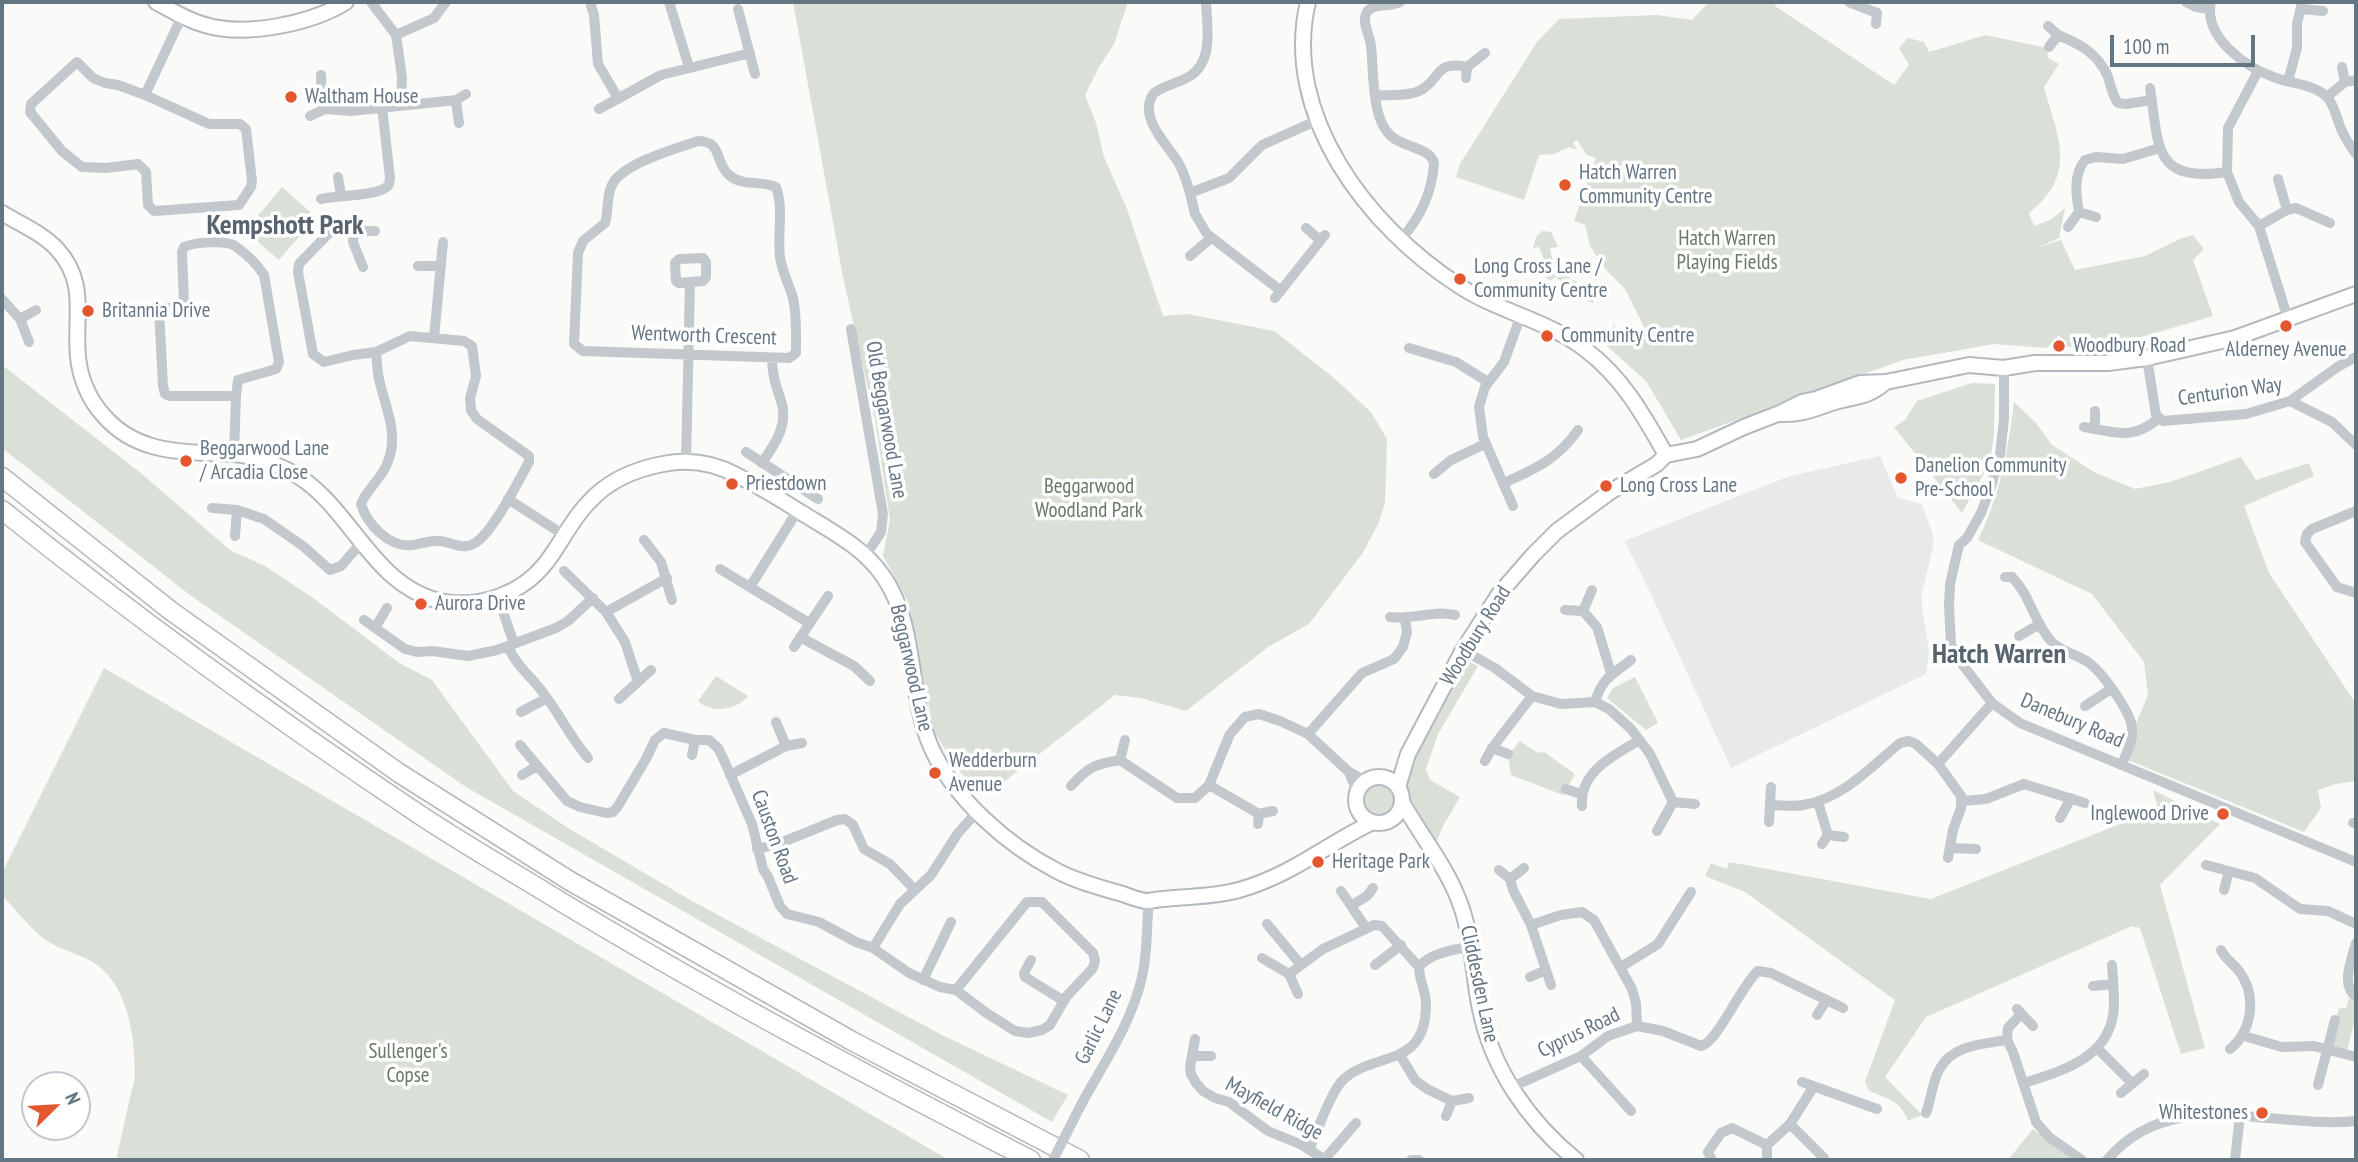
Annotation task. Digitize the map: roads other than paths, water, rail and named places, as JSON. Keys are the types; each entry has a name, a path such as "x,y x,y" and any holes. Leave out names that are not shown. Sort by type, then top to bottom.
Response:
{"highway":[{"path":"2,477 171,611 399,773 570,881 852,1041 1080,1160"},
{"path":"2,510 237,688 419,815 619,937 834,1058 1031,1160"}],"street":[{"path":"156,2 182,16 215,27 261,27 307,20 346,2"},
{"path":"370,2 396,35 402,78 401,105"},
{"path":"396,35 433,18 446,2"},
{"path":"590,2 594,15 598,64 618,97"},
{"path":"669,2 689,67"},
{"path":"1206,2 1208,36 1201,65 1191,75 1154,93 1148,106 1154,125 1182,171 1198,220 1211,238 1278,294 1323,238 1306,228"},
{"path":"1308,2 1303,23 1306,82 1318,120 1352,181 1401,239 1459,286 1574,341 1610,371 1639,406 1666,455"},
{"path":"1400,2 1391,6 1372,7 1365,17 1379,118 1388,133 1400,143 1427,152 1434,163 1424,208 1401,239"},
{"path":"1849,2 1876,18 1880,2"},
{"path":"2186,2 2196,7 2210,5 2213,26 2220,38 2232,52 2258,71 2310,88 2327,97 2356,155"},
{"path":"2288,81 2297,48 2297,20 2302,5 2323,12"},
{"path":"738,9 755,74"},
{"path":"145,95 182,16"},
{"path":"2048,26 2058,35 2087,48 2105,71 2118,103 2152,100"},
{"path":"2049,47 2058,35"},
{"path":"598,109 661,75 750,53"},
{"path":"1376,96 1423,89 1443,68 1455,65 1467,72 1486,53"},
{"path":"77,62 93,78 145,95 209,124 240,124 246,129 252,181 239,205 154,211 148,205 144,167 138,164 106,168 82,167 62,151 30,113 32,104 77,62"},
{"path":"2342,68 2344,82"},
{"path":"2258,71 2228,128 2227,172 2239,202 2259,226 2288,319"},
{"path":"321,75 322,103 325,108"},
{"path":"2327,97 2344,82 2356,79"},
{"path":"2150,88 2160,148 2168,163 2185,173 2205,175 2227,172"},
{"path":"310,116 325,108 351,111 456,100 466,94"},
{"path":"456,100 459,123"},
{"path":"321,199 383,191 389,185 382,107"},
{"path":"1190,193 1229,178 1262,145 1318,120"},
{"name":"Wentworth Crescent","path":"698,141 707,141 713,145 725,172 731,177 739,181 768,183 776,187 780,197 780,255 793,301 796,353 789,358 690,354 583,351 574,344 578,253 583,241 605,223 612,183 620,175 674,149 698,141"},
{"path":"2068,227 2079,212 2076,188 2078,173 2085,160 2096,157 2123,159 2160,148"},
{"path":"338,177 341,195"},
{"path":"2278,178 2287,210"},
{"path":"2259,226 2295,208 2330,223"},
{"path":"2079,212 2096,216"},
{"name":"Beggarwood Lane","path":"2,213 49,241 69,267 78,295 77,354 81,375 96,406 109,422 126,435 150,446 173,451 234,454 272,463 303,479 317,490 392,576 428,597 463,603 498,597 515,589 534,576 549,559 593,497 620,479 645,468 686,462 709,464 728,471 798,510 866,555 885,579 899,604 922,722 931,748 945,773 977,812 1023,850 1060,873 1149,902 1214,896 1252,886 1305,863 1339,839 1379,822"},
{"path":"354,230 353,242 363,267"},
{"path":"375,231 330,232 299,264 298,272 313,354 324,362 376,352 410,336 464,341 472,346 476,376 470,398 471,410 477,419 529,456 529,462 508,499 487,532 475,543 466,547 436,540 402,545 390,541 364,513 361,504 389,461 393,431 379,380 376,352"},
{"path":"1190,256 1211,238"},
{"path":"434,338 443,242"},
{"path":"117,310 159,309 184,303 182,252 189,244 233,244 259,267 264,275 279,362 276,369 238,380 234,454"},
{"path":"418,266 441,266"},
{"path":"686,462 690,282"},
{"name":"Woodbury Road","path":"1398,787 1408,754 1463,650 1499,594 1542,545 1585,509 1657,464 1666,455 1697,449 1802,402 1860,383 1886,382 1969,365 2004,368 2035,363 2108,363 2147,358 2235,338 2356,294"},
{"path":"2,299 20,319 29,342"},
{"path":"159,309 165,394 178,397 236,396"},
{"path":"20,319 36,310"},
{"path":"1513,506 1485,444 1479,407 1480,396 1504,362 1521,315"},
{"name":"Old Beggarwood Lane","path":"851,329 883,514 881,532 866,555"},
{"path":"1409,348 1456,362 1488,382"},
{"path":"2290,401 2356,357"},
{"path":"762,463 780,435 782,424 782,403 772,373 772,358"},
{"name":"Centurion Way","path":"2147,358 2158,419 2163,421 2246,414 2290,401 2332,422 2356,445"},
{"name":"Danebury Road","path":"2004,368 2004,419 2000,455 1981,513 1967,538 1959,545 1950,589 1951,645 1976,685 1992,703 2020,723 2356,862"},
{"path":"2095,411 2090,428 2133,433 2143,431 2158,419"},
{"path":"1504,483 1549,462 1567,446 1578,430"},
{"path":"1434,474 1456,457 1485,444"},
{"path":"746,452 818,499"},
{"path":"508,499 564,535"},
{"path":"212,508 237,510 264,519 330,569 341,566 361,543"},
{"path":"235,536 237,510"},
{"path":"750,587 798,510"},
{"path":"2356,510 2312,529 2305,542 2337,587 2356,593"},
{"path":"644,540 661,562 672,600"},
{"path":"720,569 809,623"},
{"path":"564,571 606,612 625,642 638,682"},
{"path":"2005,577 2012,577 2021,586 2040,624 2054,644 2088,662 2111,689 2127,714 2133,730 2122,764"},
{"path":"606,612 667,578"},
{"path":"1583,611 1592,590"},
{"path":"794,647 828,596"},
{"path":"498,597 514,659 547,698 588,758"},
{"path":"364,620 405,649 468,656 484,654 556,628 568,621 593,598"},
{"path":"375,628 387,608"},
{"path":"1565,610 1583,611 1597,628 1611,673"},
{"path":"1390,617 1405,619 1439,612 1455,615"},
{"path":"1308,734 1362,673 1394,659 1403,647 1405,619"},
{"path":"2019,636 2040,624"},
{"path":"800,637 854,666 870,681"},
{"path":"1463,650 1495,668 1532,696 1561,704 1595,702 1620,718 1650,754 1673,802"},
{"path":"854,666 862,655"},
{"path":"1595,702 1603,683 1611,673 1631,660"},
{"path":"619,699 651,670"},
{"path":"2085,706 2111,689"},
{"path":"1485,761 1532,696"},
{"path":"521,712 547,698"},
{"path":"1938,764 1992,703"},
{"path":"1071,786 1086,770 1120,760 1177,798 1195,798 1209,785 1230,734 1245,717 1259,714 1308,734 1362,787"},
{"path":"776,722 786,746"},
{"name":"Causton Road","path":"520,746 567,801 606,813 613,812 618,806 655,740 664,733 695,740 709,740 718,748 752,824 763,869 780,906 787,914 819,922 873,948 923,980 956,990"},
{"path":"692,755 695,740"},
{"path":"1120,760 1125,740"},
{"path":"1582,806 1581,794 1589,777 1601,764 1640,740"},
{"path":"1770,805 1801,806 1818,802 1866,773 1900,743 1909,741 1938,764 1962,801"},
{"path":"730,775 786,746 802,743"},
{"path":"1492,748 1508,754"},
{"name":"Woodbury Road","path":"1381,777 1408,754"},
{"path":"523,775 537,766"},
{"path":"1362,787 1381,777 1398,787 1402,802 1398,814 1379,822"},
{"path":"1962,801 1986,799 2024,784 2085,803"},
{"path":"1209,785 1259,819 1273,811"},
{"path":"1362,787 1358,809 1366,819 1403,825 1420,832"},
{"path":"1769,822 1771,787"},
{"path":"1566,789 1581,794"},
{"path":"2060,818 2071,798"},
{"path":"1962,801 1949,853 1976,849"},
{"name":"Cliddesden Lane","path":"1402,802 1438,856 1451,881 1465,920 1483,1022 1497,1060 1511,1087 1536,1121 1576,1160"},
{"path":"1673,802 1695,804"},
{"path":"1657,831 1673,802"},
{"path":"1818,802 1825,840 1844,837"},
{"name":"Beggarwood Lane","path":"1339,839 1358,809"},
{"path":"873,948 900,904 931,875 958,833 977,812"},
{"path":"758,849 845,819 853,825 864,849 890,864 915,890"},
{"path":"2206,865 2261,881 2295,906 2328,911 2356,924"},
{"path":"1510,879 1524,868"},
{"path":"1499,870 1510,879 1531,925 1551,985"},
{"path":"2224,890 2228,872"},
{"path":"1352,905 1367,896 1373,888"},
{"path":"1341,891 1366,928"},
{"path":"1620,967 1658,944 1691,892"},
{"path":"1034,900 1042,902 1093,953 1095,961 1089,974 1064,1001 1050,1025 1028,1033 1015,1031 956,990 1021,908 1034,900"},
{"name":"Garlic Lane","path":"1053,1160 1137,997 1147,948 1149,902"},
{"path":"1531,925 1561,915 1582,912 1594,920 1636,1003 1637,1026"},
{"path":"923,980 951,922"},
{"path":"1674,922 1685,926"},
{"path":"1267,924 1301,965"},
{"path":"1289,974 1323,949 1366,928 1382,926 1419,967 1425,993 1425,1021 1415,1042 1400,1055 1358,1069 1343,1079 1308,1150"},
{"path":"2356,943 2348,984 2351,993 2356,996"},
{"path":"1375,965 1401,945"},
{"path":"1419,967 1436,955 1471,947"},
{"path":"2221,950 2247,986 2250,1005 2244,1036 2230,1049"},
{"path":"1262,958 1289,974 1298,994"},
{"path":"1031,960 1024,973 1025,977 1064,1001"},
{"path":"2024,1083 2059,1073 2078,1064 2098,1049 2110,1027 2115,1005 2112,965"},
{"path":"1530,977 1546,970"},
{"name":"Cyprus Road","path":"1511,1087 1581,1056 1608,1036 1637,1026 1663,1031 1701,1046 1706,1045 1758,971 1771,973 1843,1008"},
{"path":"2247,986 2258,981"},
{"path":"2093,986 2113,984"},
{"path":"1818,1015 1826,1001"},
{"path":"2033,1026 2019,1011 2008,1028 2007,1040 2036,1122 2049,1136 2082,1160"},
{"path":"2318,1086 2335,1020"},
{"path":"2244,1036 2282,1047 2314,1046 2356,1057"},
{"name":"Mayfield Ridge","path":"1195,1039 1191,1074 1196,1083 1203,1091 1241,1109 1268,1131 1325,1160 1356,1123"},
{"path":"1926,1113 1927,1095 1946,1060 1970,1045 2007,1040"},
{"path":"2098,1049 2132,1083"},
{"path":"1400,1055 1415,1080 1427,1089 1452,1101 1469,1098"},
{"name":"Mayfield Ridge","path":"1192,1056 1212,1056"},
{"path":"1581,1056 1631,1111"},
{"path":"2120,1093 2144,1074"},
{"path":"1802,1082 1877,1109"},
{"path":"1767,1160 1767,1145 1790,1125 1814,1086"},
{"path":"1605,1098 1615,1092"},
{"path":"1446,1116 1452,1101"},
{"path":"2107,1160 2132,1139 2165,1121 2199,1114 2330,1123 2356,1121"},
{"path":"2235,1160 2240,1115"},
{"path":"1790,1125 1824,1158"},
{"path":"1696,1152 1710,1156 1721,1133 1732,1128 1767,1145"},
{"path":"1411,1160 1419,1160"}],"place":[{"name":"Waltham House","path":"291,97"},
{"name":"Hatch Warren Community Centre","path":"1565,185"},
{"name":"Long Cross Lane / Community Centre","path":"1460,279"},
{"name":"Britannia Drive","path":"88,311"},
{"name":"Alderney Avenue","path":"2286,326"},
{"name":"Community Centre","path":"1547,336"},
{"name":"Woodbury Road","path":"2059,346"},
{"name":"Beggarwood Lane / Arcadia Close","path":"186,461"},
{"name":"Danelion Community Pre-School","path":"1901,478"},
{"name":"Priestdown","path":"732,484"},
{"name":"Long Cross Lane","path":"1606,486"},
{"name":"Aurora Drive","path":"421,604"},
{"name":"Wedderburn Avenue","path":"935,773"},
{"name":"Inglewood Drive","path":"2223,814"},
{"name":"Heritage Park","path":"1318,862"},
{"name":"Whitestones","path":"2262,1113"}],"district":[{"name":"Kempshott Park","path":"285,226"},
{"name":"Hatch Warren","path":"1999,655"}],"park label":[{"name":"Hatch Warren Playing Fields","path":"1727,251"},
{"name":"Beggarwood Woodland Park","path":"1089,499"},
{"name":"Sullenger's Copse","path":"408,1064"}]}
